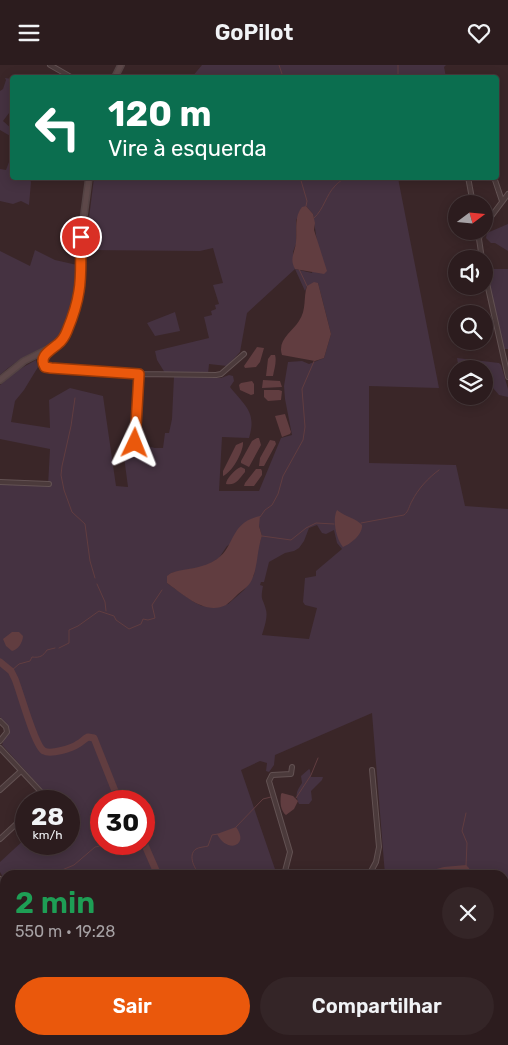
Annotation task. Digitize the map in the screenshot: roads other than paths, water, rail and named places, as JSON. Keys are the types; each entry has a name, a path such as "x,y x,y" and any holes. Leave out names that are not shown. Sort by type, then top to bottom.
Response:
{"main road":[{"path":"0,379 24,361 58,345 64,337 79,294 81,237 89,180"}],"street":[{"path":"50,65 68,75"},
{"path":"469,180 471,195"},
{"path":"495,180 502,201"},
{"path":"498,193 508,193"},
{"path":"493,214 508,193"},
{"path":"490,295 508,377"},
{"path":"50,349 42,362 43,366 48,368 139,374 216,375 221,374 244,354"},
{"path":"135,443 139,374"},
{"path":"0,482 49,485"},
{"path":"0,721 6,727 7,732 0,741"},
{"path":"0,748 36,790"},
{"path":"286,870 290,855 269,781 272,775 291,774 292,767"},
{"path":"372,770 379,847 376,862 372,870"},
{"path":"0,790 21,771"},
{"path":"0,839 15,825"}],"waterway":[{"path":"279,65 282,75"},
{"path":"398,65 398,75"},
{"path":"301,180 307,201 306,206"},
{"path":"314,218 332,190 342,180"},
{"path":"299,269 307,286"},
{"path":"260,517 272,505 278,494 283,476 303,440 305,427 302,389 315,359"},
{"path":"75,398 61,475 72,512 85,524 90,561 95,578"},
{"path":"361,523 404,515 420,488 439,470"},
{"path":"262,536 291,540 316,523 334,524"},
{"path":"97,584 105,602 106,611"},
{"path":"59,648 69,643 69,630 99,611 114,616 116,620 129,629 141,624 143,619 155,618 152,605 162,590"},
{"path":"11,671 19,664 30,661 32,657 41,656 47,650 55,648"},
{"path":"0,662 11,671 15,679 32,730 40,747 47,752 56,752 75,746 88,737 94,738 115,790"},
{"path":"296,798 311,775 318,758"},
{"path":"236,827 263,799 271,797"},
{"path":"466,813 462,831 467,843 466,866"},
{"path":"196,870 192,859 193,852 197,848 208,846 212,835 218,834"},
{"path":"62,870 74,865 90,851"},
{"path":"149,855 156,870"}]}
